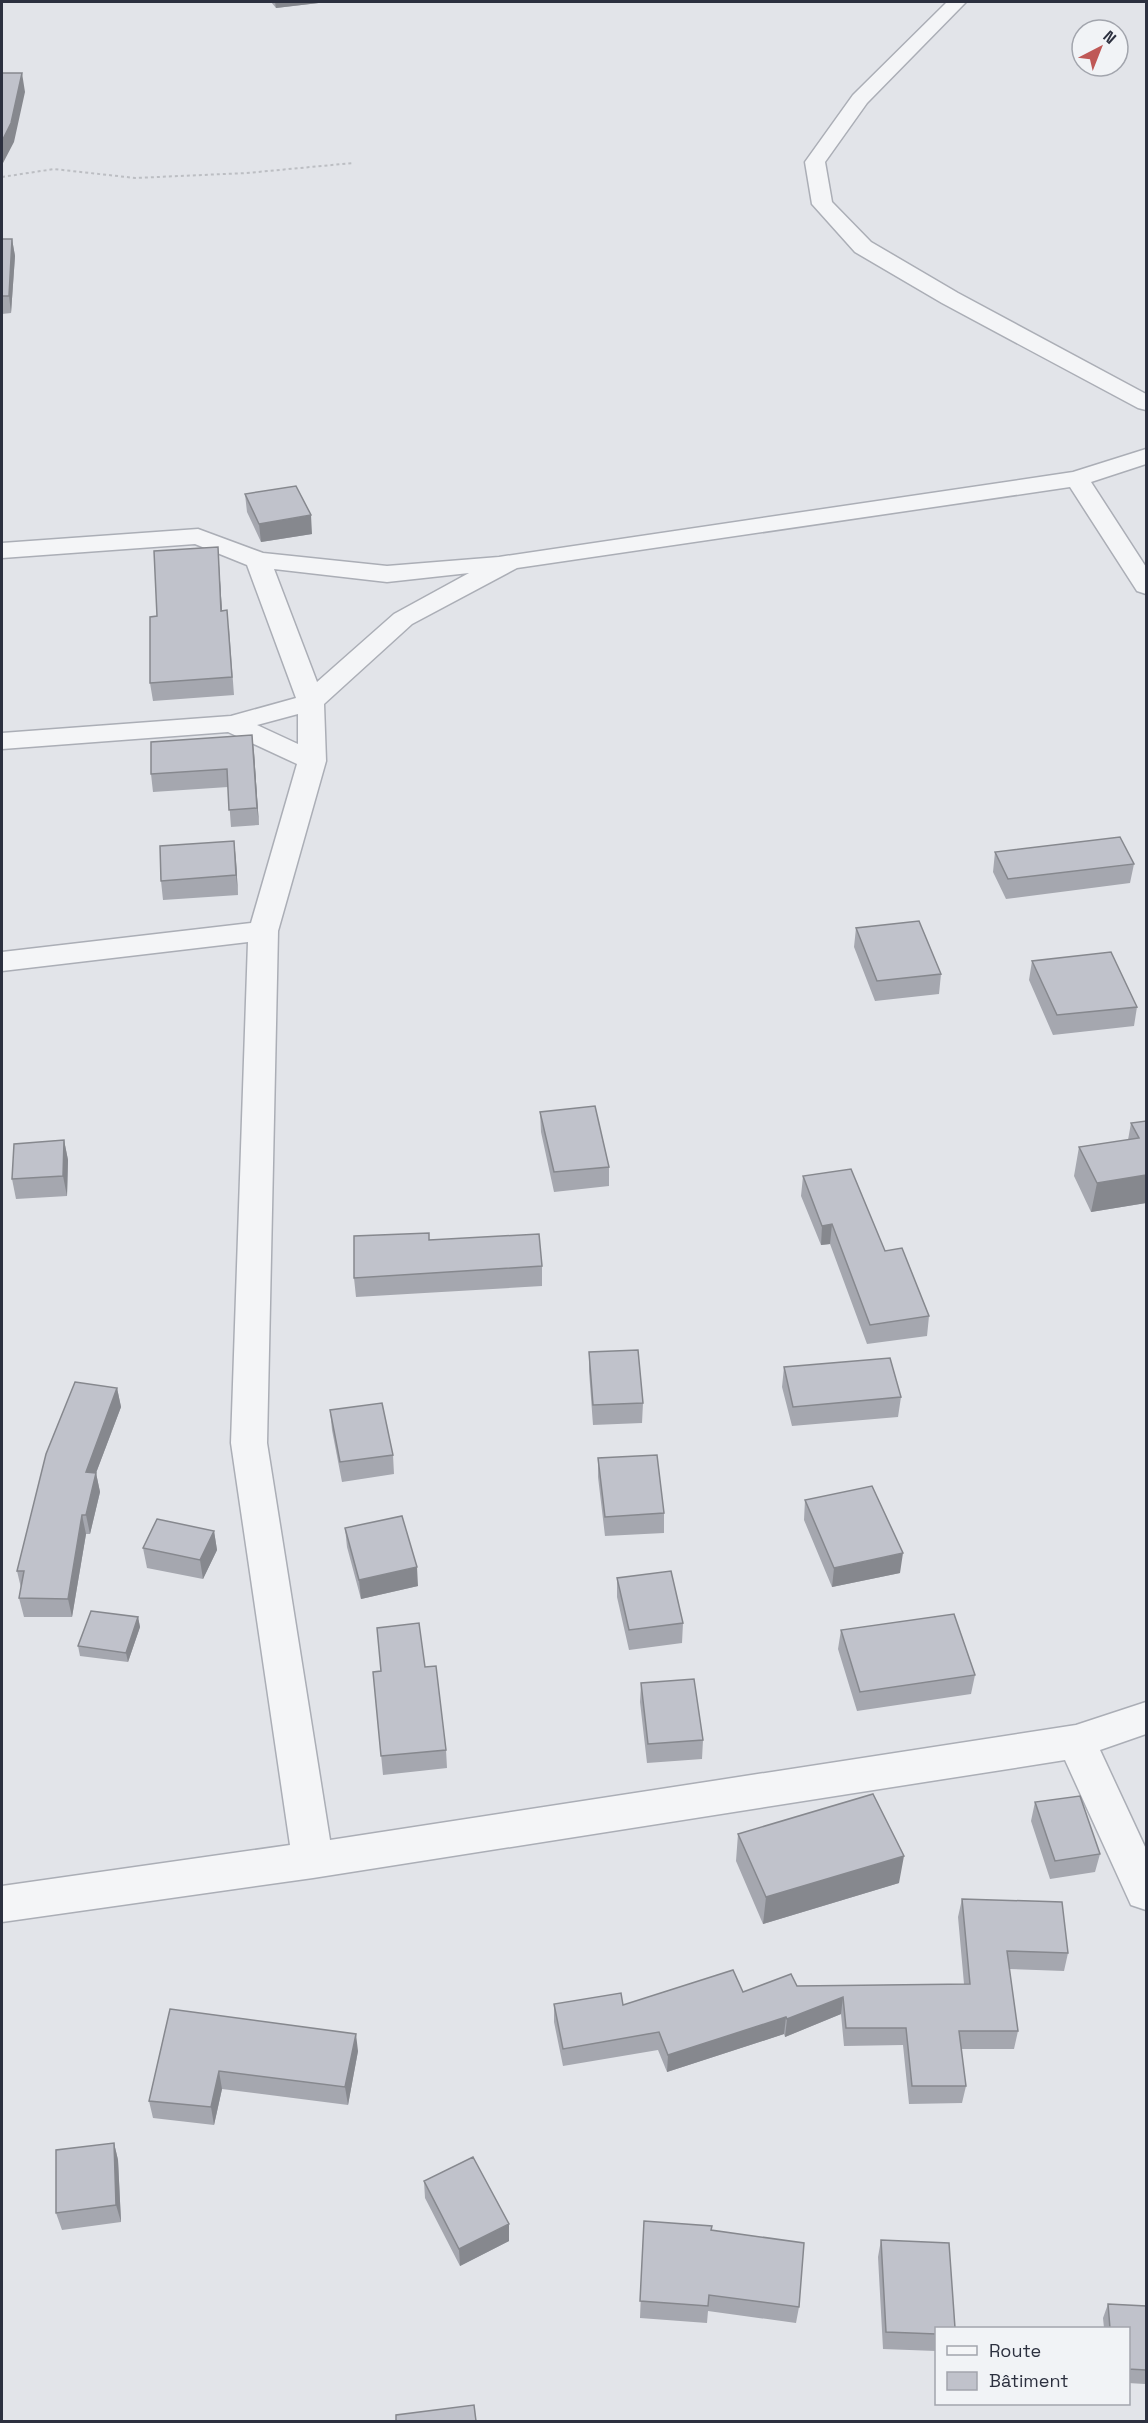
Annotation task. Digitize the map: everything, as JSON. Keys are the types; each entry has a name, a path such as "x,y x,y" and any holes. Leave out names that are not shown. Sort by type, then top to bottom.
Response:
{"street":[{"path":"957,2 861,99 815,162 822,204 863,247 950,298 1146,403"},
{"path":"2,550 198,536 258,560 387,574 510,561 1077,479 1146,456"},
{"path":"1077,479 1146,586"},
{"path":"258,560 311,702 312,761 263,931 249,1443 313,1860"},
{"path":"2,741 232,724 311,702 404,619 510,561"},
{"path":"232,724 312,761"},
{"path":"2,961 263,931"},
{"path":"2,1904 313,1860 1076,1743 1146,1718"},
{"path":"1076,1743 1146,1893"}],"path":[{"path":"2,177 54,170 135,178 247,173 353,164"}],"building":[{"path":"2,73 22,73 11,123 2,141"},
{"path":"2,239 12,239 9,296 2,296"},
{"path":"296,486 311,515 259,524 245,494"},
{"path":"218,547 221,611 227,610 232,677 150,683 150,617 157,616 154,551"},
{"path":"252,735 257,808 229,810 227,769 151,774 151,742"},
{"path":"1120,837 1134,864 1008,879 995,852"},
{"path":"234,841 236,875 161,881 160,846"},
{"path":"919,921 941,974 877,981 856,928"},
{"path":"1111,952 1137,1007 1057,1015 1032,961"},
{"path":"595,1106 609,1167 554,1172 540,1112"},
{"path":"1146,1121 1146,1175 1097,1183 1079,1147 1139,1138 1131,1123"},
{"path":"64,1140 63,1176 12,1179 14,1144"},
{"path":"851,1169 885,1251 902,1248 929,1316 870,1325 832,1224 822,1226 803,1176"},
{"path":"429,1233 429,1240 539,1234 542,1266 354,1278 354,1236"},
{"path":"638,1350 643,1403 593,1405 589,1352"},
{"path":"890,1358 901,1397 793,1407 784,1367"},
{"path":"75,1382 117,1388 86,1472 96,1473 86,1515 82,1515 68,1599 19,1598 24,1571 17,1571 46,1454"},
{"path":"382,1403 393,1455 340,1462 330,1410"},
{"path":"657,1455 664,1513 605,1517 598,1458"},
{"path":"872,1486 903,1553 834,1568 805,1500"},
{"path":"402,1516 417,1567 359,1580 345,1528"},
{"path":"157,1519 214,1531 200,1560 143,1548"},
{"path":"671,1571 683,1623 629,1630 617,1578"},
{"path":"91,1611 138,1617 126,1653 78,1646"},
{"path":"954,1614 975,1675 860,1692 841,1630"},
{"path":"419,1623 425,1667 436,1666 446,1750 381,1756 373,1672 381,1671 377,1628"},
{"path":"694,1679 703,1740 648,1744 641,1683"},
{"path":"873,1794 904,1856 766,1897 738,1834"},
{"path":"1080,1796 1100,1854 1055,1861 1035,1802"},
{"path":"962,1899 1062,1902 1068,1953 1007,1951 1018,2031 959,2031 966,2086 912,2086 906,2028 846,2028 843,1997 787,2019 786,2017 668,2055 659,2032 563,2049 554,2004 621,1993 623,2005 733,1970 743,1992 791,1974 797,1986 970,1984"},
{"path":"170,2009 356,2034 345,2087 219,2071 211,2107 149,2101"},
{"path":"114,2143 116,2205 56,2213 56,2150"},
{"path":"473,2157 509,2224 459,2249 424,2181"},
{"path":"644,2221 712,2226 711,2230 804,2243 799,2307 709,2295 708,2306 640,2301"},
{"path":"881,2240 949,2243 955,2327 935,2327 935,2334 886,2332"},
{"path":"1108,2304 1146,2306 1146,2370 1130,2369 1130,2327 1110,2327"},
{"path":"474,2405 476,2421 396,2421 396,2415"}]}
